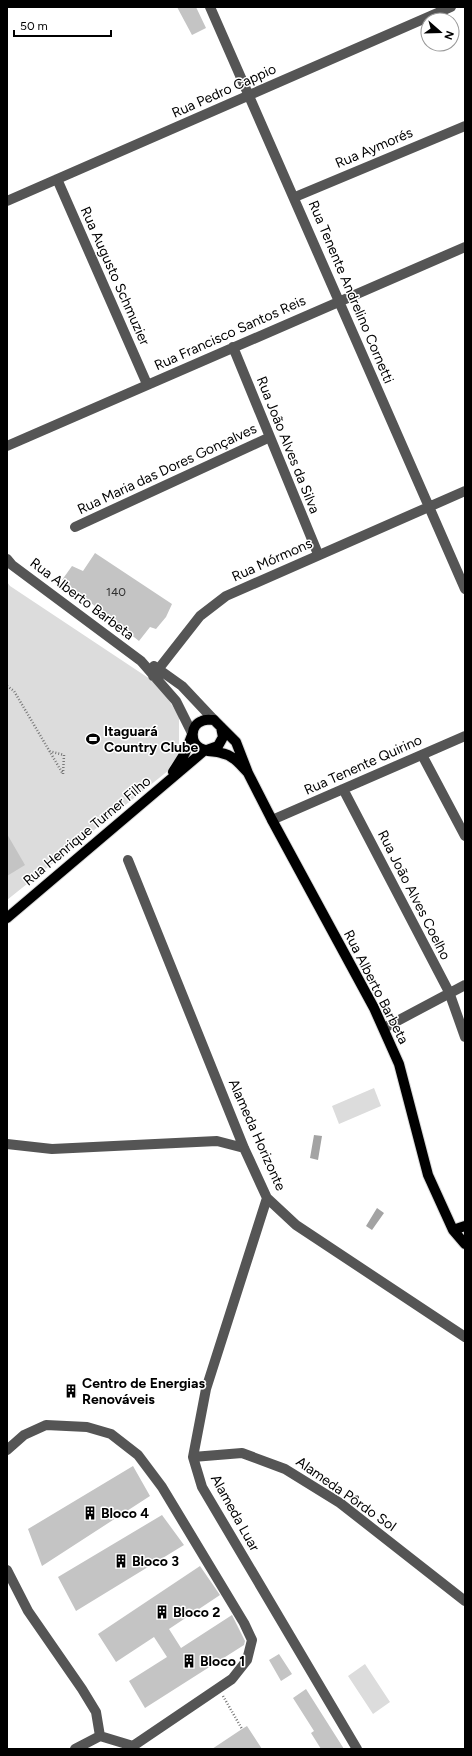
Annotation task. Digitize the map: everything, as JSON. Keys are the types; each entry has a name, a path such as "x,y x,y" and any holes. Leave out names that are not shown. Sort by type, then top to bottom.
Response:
{"main road":[{"path":"167,781 185,753 196,725 202,720 218,723 236,742 248,773"},
{"path":"206,750 218,746 223,737 218,723"},
{"path":"192,734 194,742 201,749 222,753 236,760 248,773"},
{"name":"Rua Henrique Turner Filho","path":"7,918 167,781 206,750"},
{"name":"Rua Alberto Barbeta","path":"248,773 384,1028 399,1064 428,1175 453,1230 465,1244"},
{"path":"453,1230 465,1226"}],"street":[{"name":"Rua Tenente Andrelino Cornetti","path":"210,7 295,197 465,589"},
{"name":"Rua Pedro Cappio","path":"7,201 451,7"},
{"name":"Rua Aymorés","path":"295,197 465,126"},
{"name":"Rua Augusto Schmuzier","path":"57,179 147,384"},
{"name":"Rua Francisco Santos Reis","path":"7,446 340,300 465,247"},
{"name":"Rua João Alves da Silva","path":"233,347 318,554"},
{"name":"Rua Maria das Dores Gonçalves","path":"75,527 270,437"},
{"name":"Rua Mórmons","path":"156,672 200,616 226,596 318,554 465,491"},
{"name":"Rua Alberto Barbeta","path":"10,562 156,672"},
{"path":"7,575 10,562"},
{"path":"156,672 182,686 218,723"},
{"path":"156,672 176,701 192,734"},
{"name":"Rua Tenente Quirino","path":"272,820 465,736"},
{"path":"422,755 465,836"},
{"name":"Rua João Alves Coelho","path":"343,789 449,992 465,1037"},
{"name":"Alameda Horizonte","path":"128,860 244,1148 267,1198 296,1225 465,1338"},
{"path":"384,1028 449,992 465,985"},
{"path":"7,1144 52,1149 217,1141 244,1148"},
{"name":"Alameda Luar","path":"267,1198 206,1389 193,1457 202,1487 357,1749"},
{"path":"7,1450 24,1435 46,1425 66,1425 87,1427 110,1434 138,1454 162,1487 244,1623 252,1640 247,1660 232,1679 134,1748 100,1736 75,1749"},
{"name":"Alameda Pôrdo Sol","path":"193,1457 242,1453 285,1469 340,1504 465,1601"},
{"path":"7,1570 28,1611 82,1689 96,1712 100,1736"}],"path":[{"path":"7,686 14,691 49,751 56,763 64,774 64,755 49,751"},
{"path":"219,1689 242,1729"}],"shaded area":[{"name":"Itaguará Country Clube","path":"7,582 10,586 159,685 179,716 179,762 7,900"},
{"path":"374,1088 381,1106 339,1124 332,1106"},
{"path":"314,1135 322,1136 318,1160 310,1158"},
{"path":"377,1208 384,1213 372,1230 366,1226"},
{"path":"365,1664 390,1702 373,1714 348,1676"}],"building":[{"path":"177,7 196,7 206,28 192,35"},
{"path":"95,553 172,604 166,617 156,629 150,627 139,641 62,580 72,566 83,571"},
{"path":"7,834 25,865 7,876"},
{"name":"Centro de Energias Renováveis","path":"76,1385 77,1396 67,1397 66,1386"},
{"name":"Bloco 4","path":"133,1466 150,1496 42,1566 28,1529"},
{"name":"Bloco 3","path":"162,1515 184,1545 76,1611 58,1577"},
{"path":"200,1566 220,1595 169,1629 181,1648 232,1615 245,1641 244,1645 145,1708 129,1681 167,1657 154,1637 116,1662 98,1634"},
{"path":"279,1654 292,1674 281,1681 269,1660"},
{"path":"306,1689 344,1749 321,1749 311,1733 314,1731 293,1698"},
{"path":"247,1726 262,1749 212,1749 242,1729"}],"place":[{"name":"Itaguará Country Clube","path":"93,739"},
{"name":"Centro de Energias Renováveis","path":"71,1391"},
{"name":"Bloco 4","path":"90,1513"},
{"name":"Bloco 3","path":"121,1561"},
{"name":"Bloco 2","path":"162,1612"},
{"name":"Bloco 1","path":"189,1661"}]}
